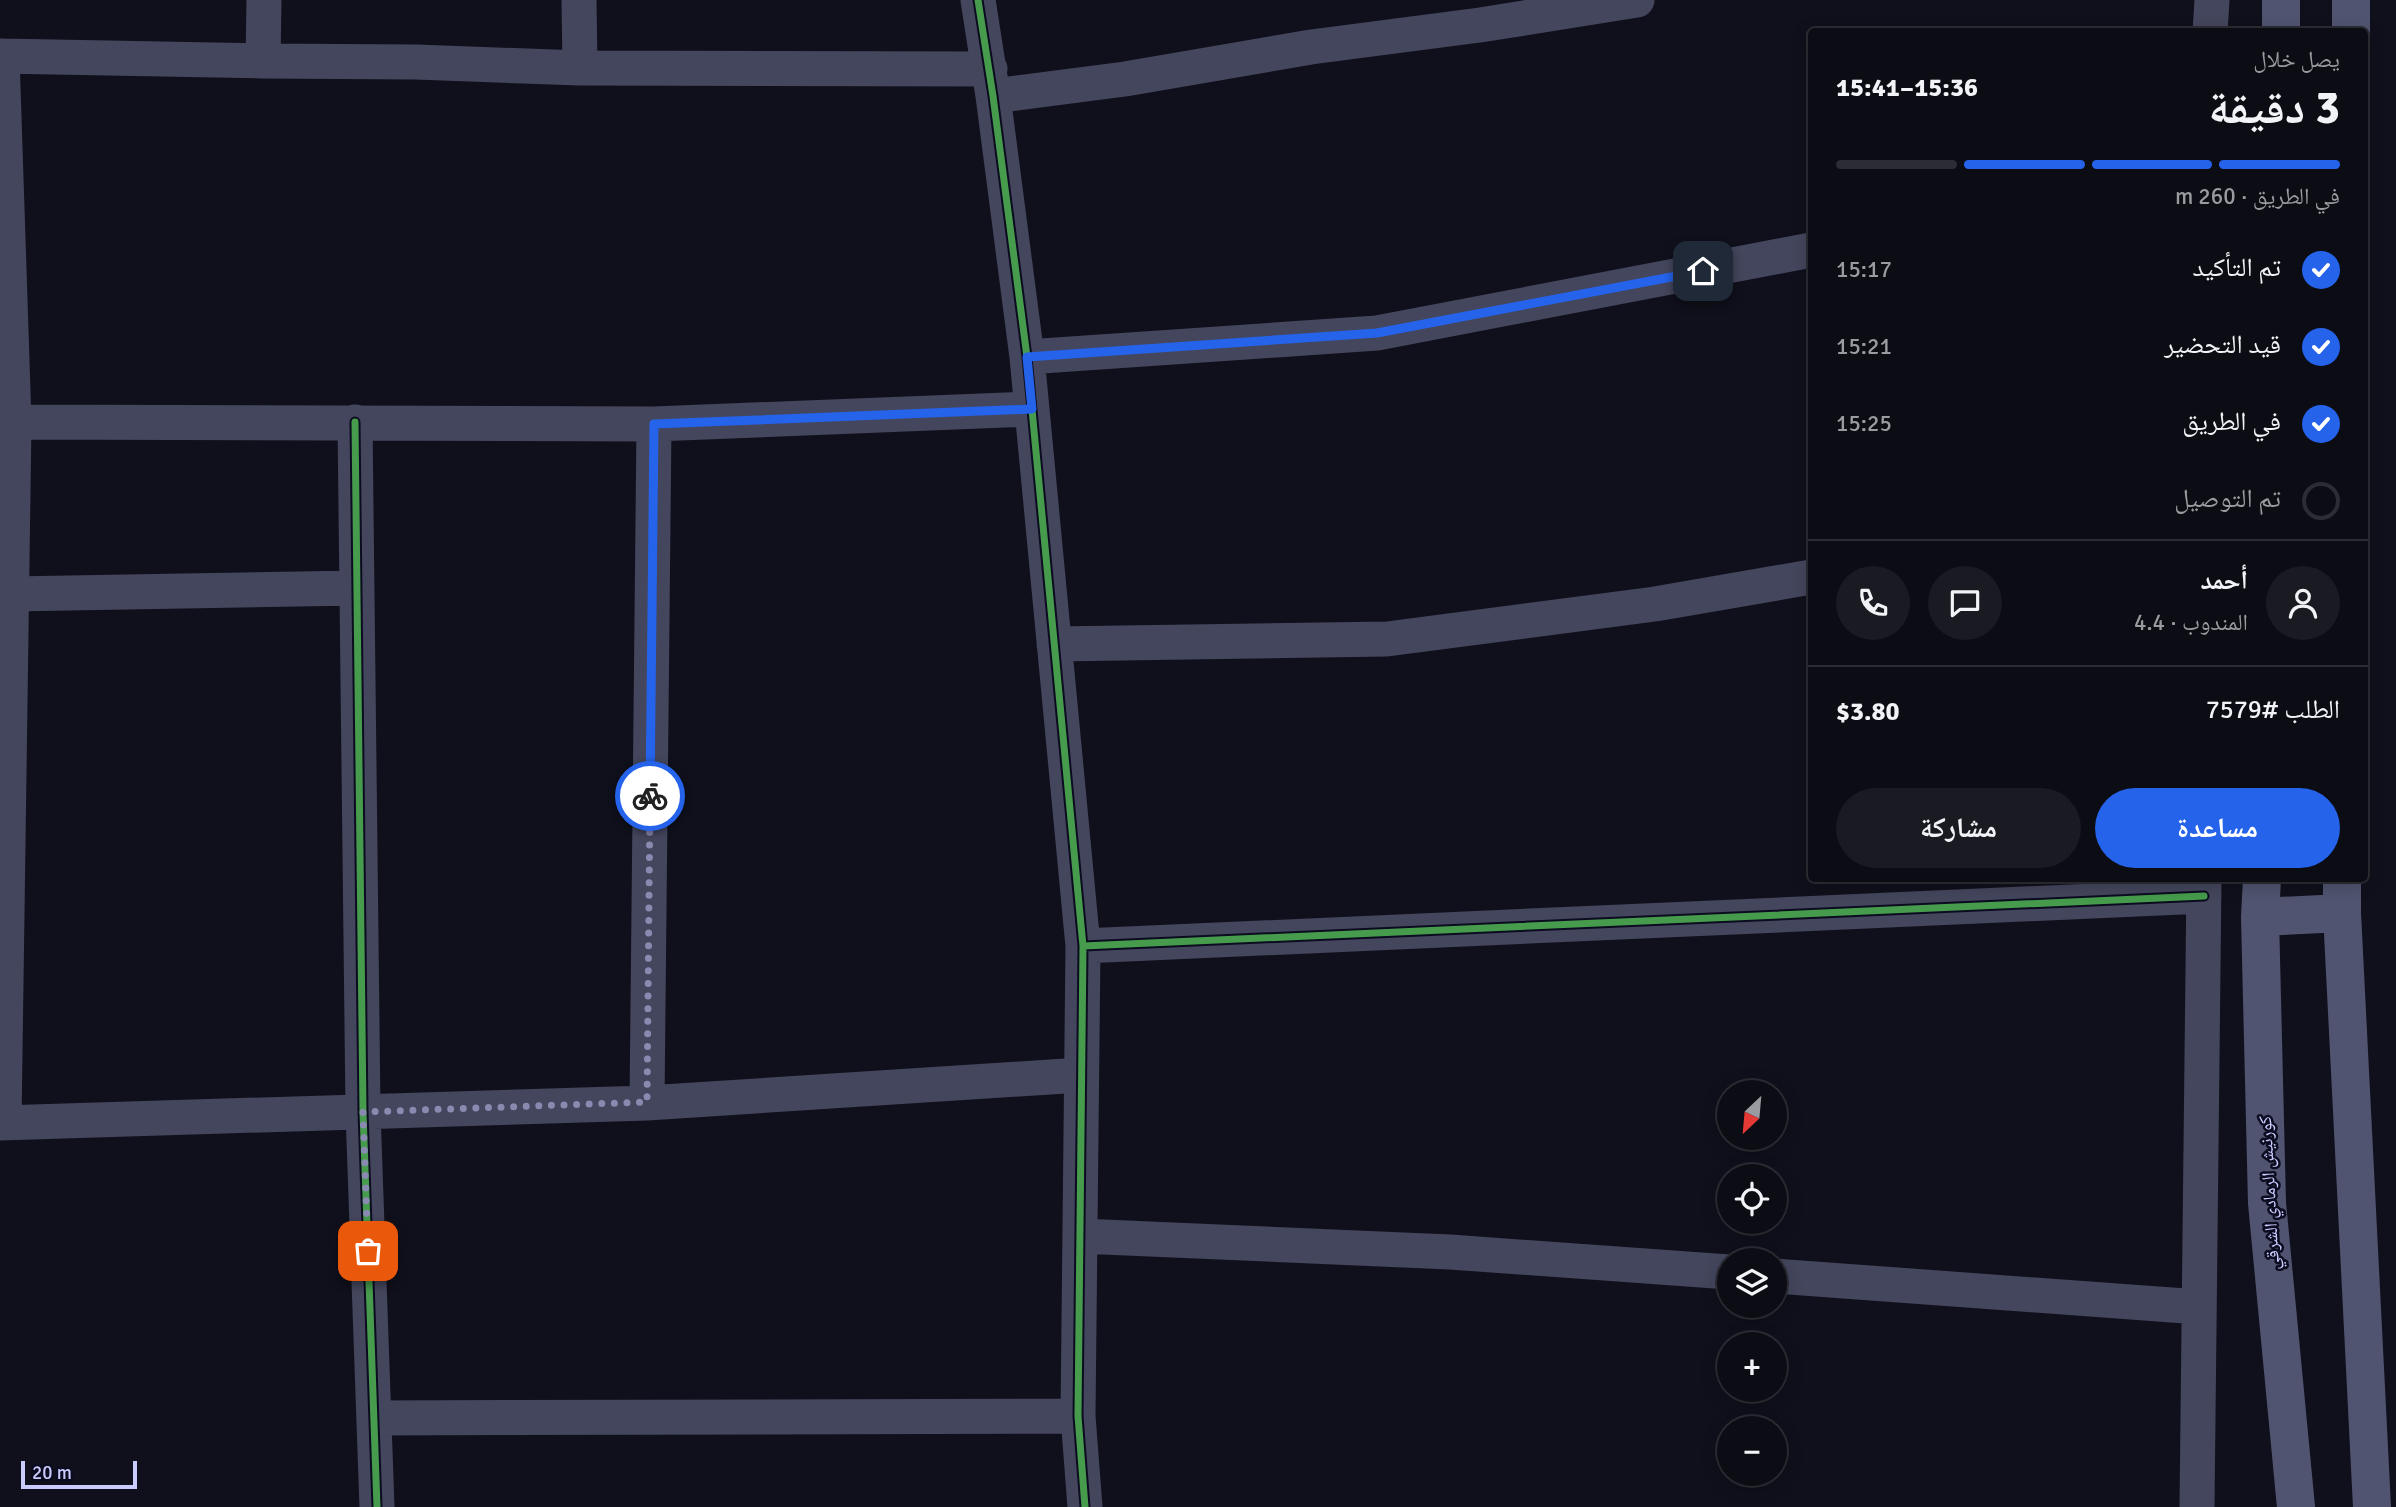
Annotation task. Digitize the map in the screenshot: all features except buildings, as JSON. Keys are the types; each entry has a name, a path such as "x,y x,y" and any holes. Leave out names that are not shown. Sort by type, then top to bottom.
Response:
{"main road":[{"path":"2281,0 2281,28"},
{"path":"2351,0 2351,28"},
{"name":"كورنيش الرمادي الشرقي","path":"2262,882 2260,917 2267,1203 2296,1507"},
{"path":"2260,917 2342,896 2372,1507"}],"street":[{"path":"264,0 264,61"},
{"path":"579,0 580,68"},
{"path":"978,0 1027,357 1083,946 1078,1416 1085,1507"},
{"path":"1082,1075 647,1102 2,1123 14,422 1,56 416,62 991,83 1125,79 1311,47 1480,25 1637,0"},
{"path":"2210,28 2212,0"},
{"path":"1027,357 1377,333 1808,251"},
{"path":"14,422 654,424 1032,409"},
{"path":"355,422 363,1112 377,1507"},
{"path":"647,1102 654,424"},
{"path":"1054,644 1387,639 1655,604 1808,578"},
{"path":"11,593 357,589"},
{"path":"1083,946 2204,887 2196,1507"},
{"path":"1080,1236 1450,1252 1717,1271"},
{"path":"1787,1277 2199,1307"},
{"path":"374,1418 1078,1416"}],"cycle path":[{"path":"978,0 1027,357 1083,946 1078,1416 1085,1507"},
{"path":"355,422 363,1112 377,1507"},
{"path":"1083,946 2204,896"}],"way so far":[{"path":"368,1251 363,1112 647,1102 650,796"}],"route":[{"path":"650,796 654,424 1032,409 1027,357 1377,333 1703,271"}]}
